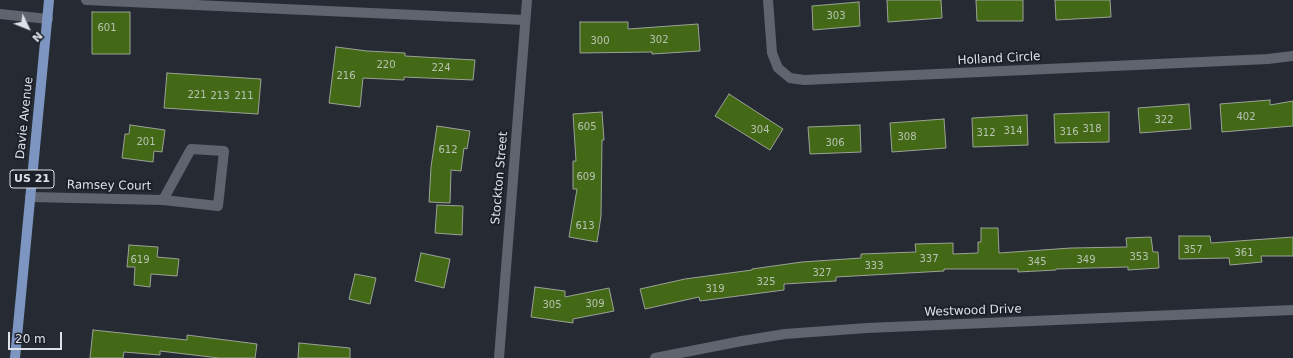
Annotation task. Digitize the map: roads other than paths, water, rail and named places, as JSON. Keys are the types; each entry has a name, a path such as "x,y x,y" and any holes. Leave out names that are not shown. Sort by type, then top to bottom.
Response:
{"main road":[{"name":"Davie Avenue","path":"15,358 49,0"}],"street":[{"path":"86,0 525,20"},
{"name":"Stockton Street","path":"499,358 527,0"},
{"name":"Holland Circle","path":"768,0 772,54 778,68 790,78 804,80 1268,59 1293,56"},
{"path":"0,14 48,19"},
{"name":"Ramsey Court","path":"30,197 163,200 218,206 224,151 191,149 163,200"},
{"name":"Westwood Drive","path":"656,358 742,341 792,334 867,328 1293,310"}]}
